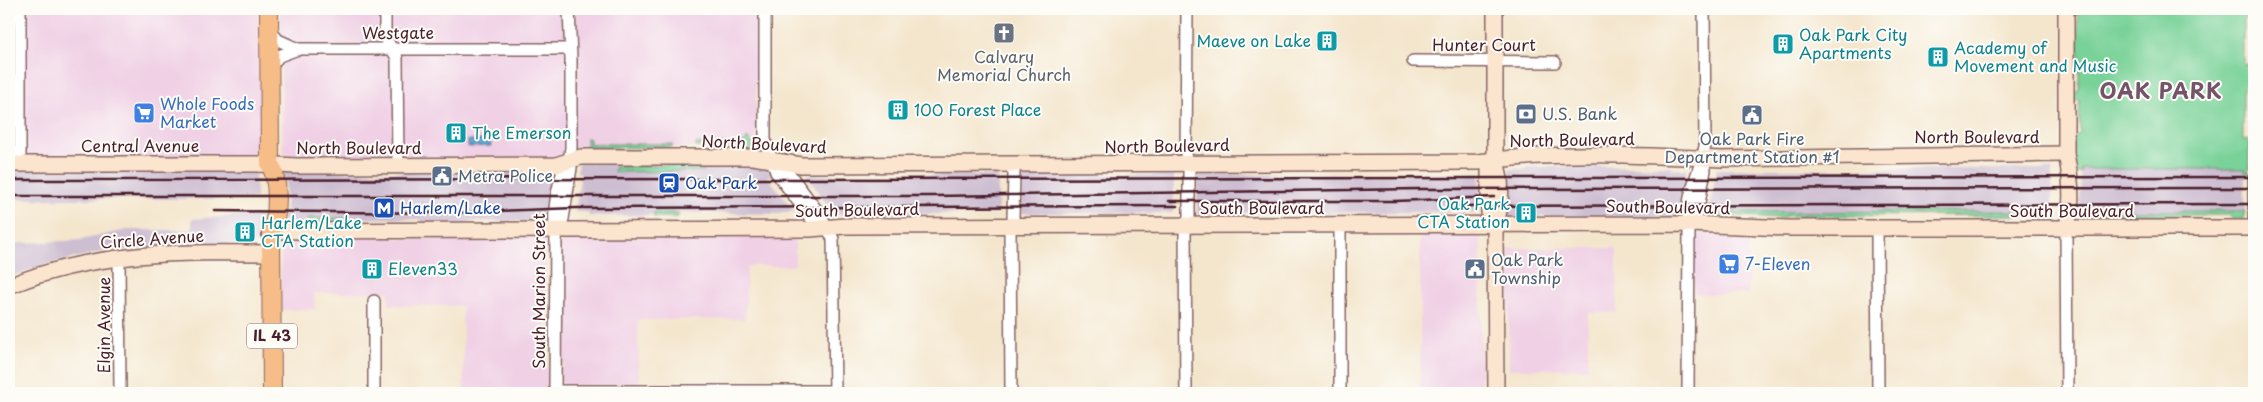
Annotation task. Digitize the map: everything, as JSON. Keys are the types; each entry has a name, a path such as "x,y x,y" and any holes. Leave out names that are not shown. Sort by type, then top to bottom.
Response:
{"main road":[{"name":"IL 43","path":"269,9 270,164 276,173 276,222 271,231 272,393"}],"street":[{"path":"14,164 20,9"},
{"path":"385,9 385,37 397,58 398,166"},
{"name":"South Marion Street","path":"555,392 554,240 556,230 554,220 562,170 569,161 571,138 568,9"},
{"path":"555,392 835,392 833,239 821,216 788,172 773,161 765,140 765,9"},
{"path":"1186,9 1186,163 1189,170 1188,219 1185,225 1186,393"},
{"path":"1495,9 1495,159 1499,171 1500,206 1500,214 1495,224 1496,393"},
{"path":"1688,393 1689,224 1697,214 1706,170 1703,157 1705,142 1704,9"},
{"path":"2066,9 2066,154 2070,170 2071,214 2066,228 2067,393"},
{"name":"Westgate","path":"269,29 278,40 298,49"},
{"name":"Westgate","path":"269,68 278,56 298,49 570,49"},
{"name":"Hunter Court","path":"1413,61 1555,62"},
{"name":"North Boulevard","path":"270,164 297,166 556,165 580,157 753,157 796,165 1010,165 1478,162 1511,156 1703,157 1721,159 2066,154"},
{"name":"Central Avenue","path":"14,164 270,164"},
{"path":"1010,165 1006,174 1006,219 1010,226 1011,393"},
{"path":"2254,171 2254,217"},
{"name":"South Boulevard","path":"271,231 826,228 845,226 1495,224 1689,224 1789,228 2254,228"},
{"path":"1340,225 1340,393"},
{"path":"1877,228 1878,393"},
{"name":"Circle Avenue","path":"9,286 52,270 119,257 160,254 271,252"},
{"name":"Elgin Avenue","path":"119,257 120,393"},
{"path":"374,301 374,393"}],"shaded area":[{"path":"9,9 259,9 261,161 9,161"},
{"path":"280,9 756,9 756,144 752,151 741,153 745,147 577,148 558,159 361,160 289,158 283,153"},
{"path":"579,163 763,165 772,176 767,176 795,212 781,212 780,214 654,212 654,215 589,216 588,212 575,212 581,173 577,172"},
{"path":"1672,166 1672,169 1687,169 1679,208 1684,209 1677,217 1541,216 1534,219 1507,217 1505,215 1504,209 1509,209 1509,169 1526,169 1526,167"},
{"path":"1717,169 2052,169 2052,211 1711,212 1709,209"},
{"path":"2081,169 2245,169 2245,211 2080,211"},
{"path":"9,170 255,170 256,199 9,199"},
{"path":"285,171 551,173 545,211 550,211 548,220 542,224 525,224 521,221 472,221 460,226 426,225 419,219 351,218 356,224 289,224 280,215 286,214 285,177 280,177 281,173"},
{"path":"1480,174 1480,212 1197,213 1198,175"},
{"path":"806,175 998,175 998,214 834,214"},
{"path":"1022,175 1174,175 1173,213 1022,213"},
{"path":"260,215 261,240 258,243 177,245 102,252 43,265 9,278 9,244 80,240 127,230 192,230 192,219"},
{"path":"1703,232 1749,234 1748,294 1694,294 1693,246 1695,239"},
{"path":"583,234 588,238 795,236 795,266 747,266 745,319 638,320 639,384 568,386 560,382 560,371 563,367 562,261 559,257 562,236"},
{"path":"1420,235 1481,235 1481,393 1420,393"},
{"path":"392,236 395,239 440,239 443,236 544,236 549,247 546,251 549,393 464,393 462,306 389,305 389,292 314,293 315,309 281,310 281,247 285,239"},
{"path":"1509,248 1617,248 1617,313 1588,313 1588,369 1509,369"}],"green space":[{"path":"2073,9 2248,9 2249,16 2243,20 2243,65 2249,63 2249,81 2243,87 2243,140 2249,139 2249,173 2245,173 2245,169 2081,169 2081,173 2076,173 2072,138 2080,133 2079,100 2073,102 2073,95 2079,90 2079,70 2073,74 2073,65 2079,61 2078,15 2073,16"},
{"path":"586,138 590,139 590,144 672,144 672,147 586,148"},
{"path":"747,138 752,142 752,151 741,153 745,147 696,147 696,144 738,144 746,141"},
{"path":"716,165 716,167 704,168 703,171 614,172 615,167"},
{"path":"2052,211 2051,218 2042,220 2039,215 1787,216 1782,218 1724,215 1721,218 1709,217 1711,212"},
{"path":"2080,211 2245,211 2243,219 2232,219 2229,215 2091,215 2091,219 2085,219"},
{"path":"654,212 678,213 678,217 654,217"},
{"path":"308,218 350,218 356,224 308,223"}],"water":[{"path":"468,140 490,140 491,146 468,147"}],"railway":[{"path":"9,180 2254,177"},
{"path":"9,196 932,196 1419,189 2254,188"},
{"path":"1169,201 1395,201 1494,197"},
{"path":"1450,206 2254,204"},
{"path":"215,211 445,213 576,208 1177,206"}],"place":[{"name":"Calvary Memorial Church","path":"1004,33"},
{"name":"Maeve on Lake","path":"1327,41"},
{"name":"Oak Park City Apartments","path":"1783,44"},
{"name":"Academy of Movement and Music","path":"1938,57"},
{"name":"100 Forest Place","path":"898,110"},
{"name":"Whole Foods Market","path":"144,113"},
{"name":"U.S. Bank","path":"1526,114"},
{"name":"Oak Park Fire Department Station #1","path":"1752,115"},
{"name":"The Emerson","path":"456,133"},
{"name":"Metra Police","path":"442,176"},
{"name":"Oak Park","path":"669,183"},
{"name":"Harlem/Lake","path":"384,208"},
{"name":"Oak Park CTA Station","path":"1526,213"},
{"name":"Harlem/Lake CTA Station","path":"245,232"},
{"name":"7-Eleven","path":"1729,264"},
{"name":"Eleven33","path":"372,269"},
{"name":"Oak Park Township","path":"1475,269"}],"district":[{"name":"OAK PARK","path":"2161,92"}]}
